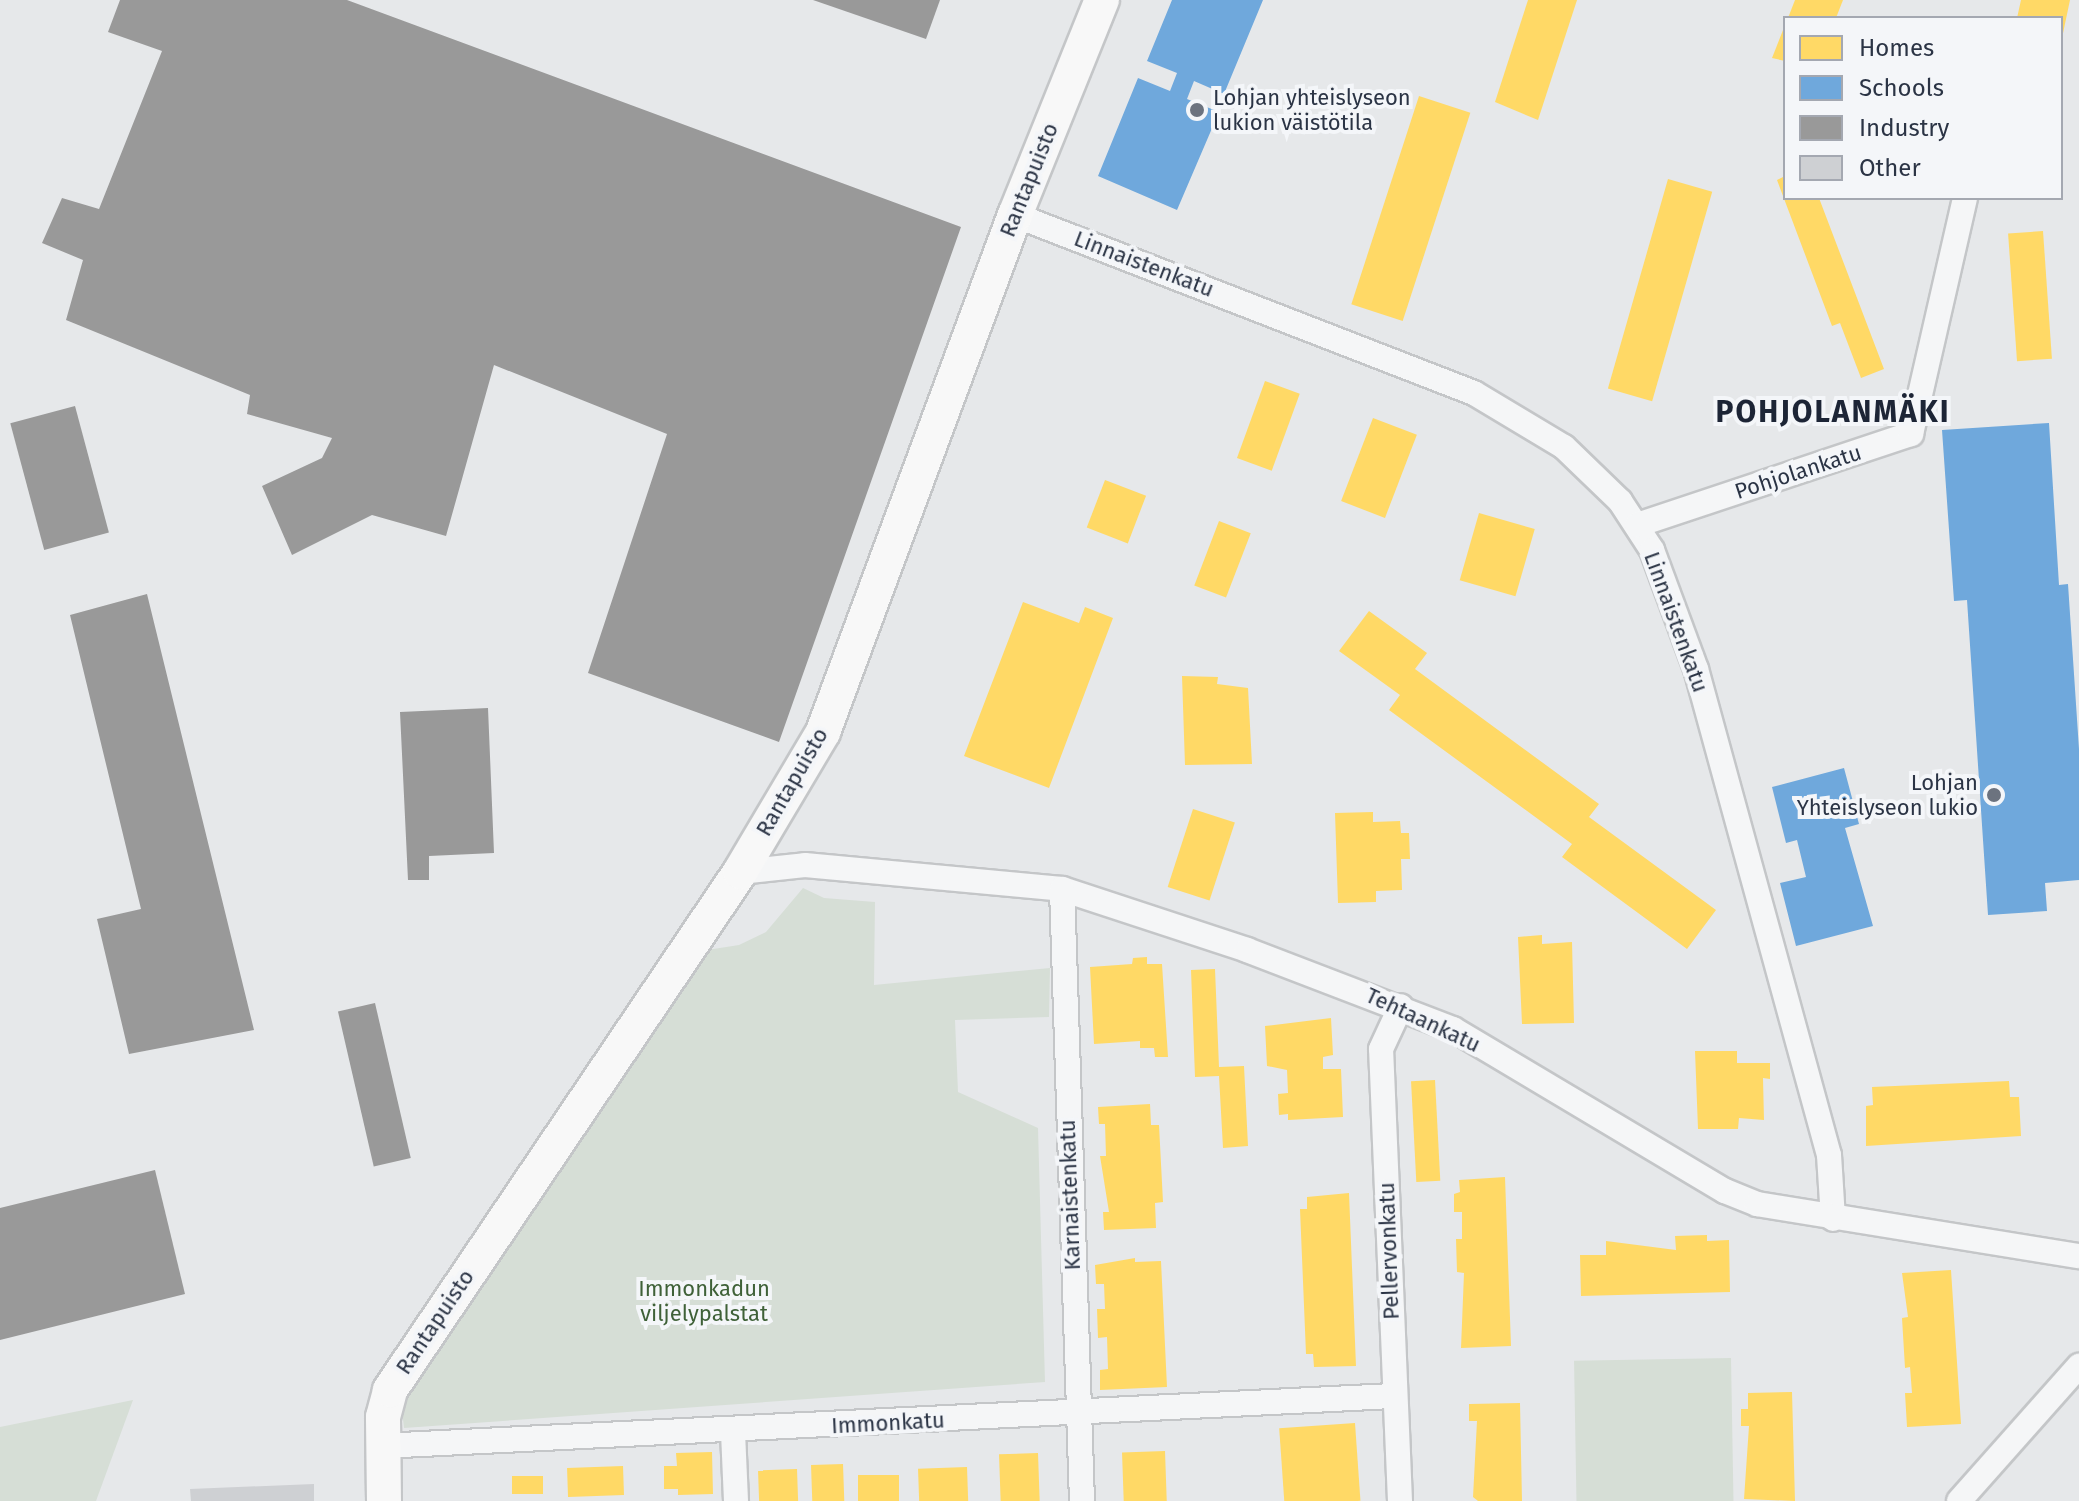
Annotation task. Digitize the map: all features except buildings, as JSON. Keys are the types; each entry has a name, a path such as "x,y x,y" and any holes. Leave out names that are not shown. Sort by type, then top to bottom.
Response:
{"street":[{"name":"Rantapuisto","path":"384,1501 381,1446 390,1390 412,1353 740,872 823,732 1015,215 1102,0"},
{"name":"Pohjolankatu","path":"1637,525 1911,434 1965,200"},
{"name":"Linnaistenkatu","path":"1015,215 1474,393 1564,447 1602,480 1652,550 1696,669 1829,1155 1833,1219"},
{"name":"Tehtaankatu","path":"740,872 805,865 1062,889 1401,1006 1453,1029 1725,1191 1757,1204 1833,1219 2079,1256"},
{"name":"Karnaistenkatu","path":"1062,889 1082,1501"},
{"name":"Pellervonkatu","path":"1400,1501 1381,1049 1401,1006"},
{"path":"1959,1501 2079,1366"},
{"name":"Immonkatu","path":"381,1446 733,1432 1394,1396"},
{"path":"733,1432 736,1501"}],"green space":[{"name":"Immonkadun viljelypalstat","path":"803,888 824,898 875,902 874,985 1050,968 1049,1017 955,1020 958,1092 1038,1128 1045,1382 404,1428 401,1402 707,950 739,945 766,932"},
{"path":"1731,1358 1733,1501 1576,1501 1574,1361"},
{"path":"133,1400 96,1501 0,1501 0,1427"}],"place":[{"name":"Lohjan yhteislyseon lukion väistötila","path":"1197,110"},
{"name":"Lohjan Yhteislyseon lukio","path":"1994,795"}],"district":[{"name":"POHJOLANMÄKI","path":"1833,412"}]}
